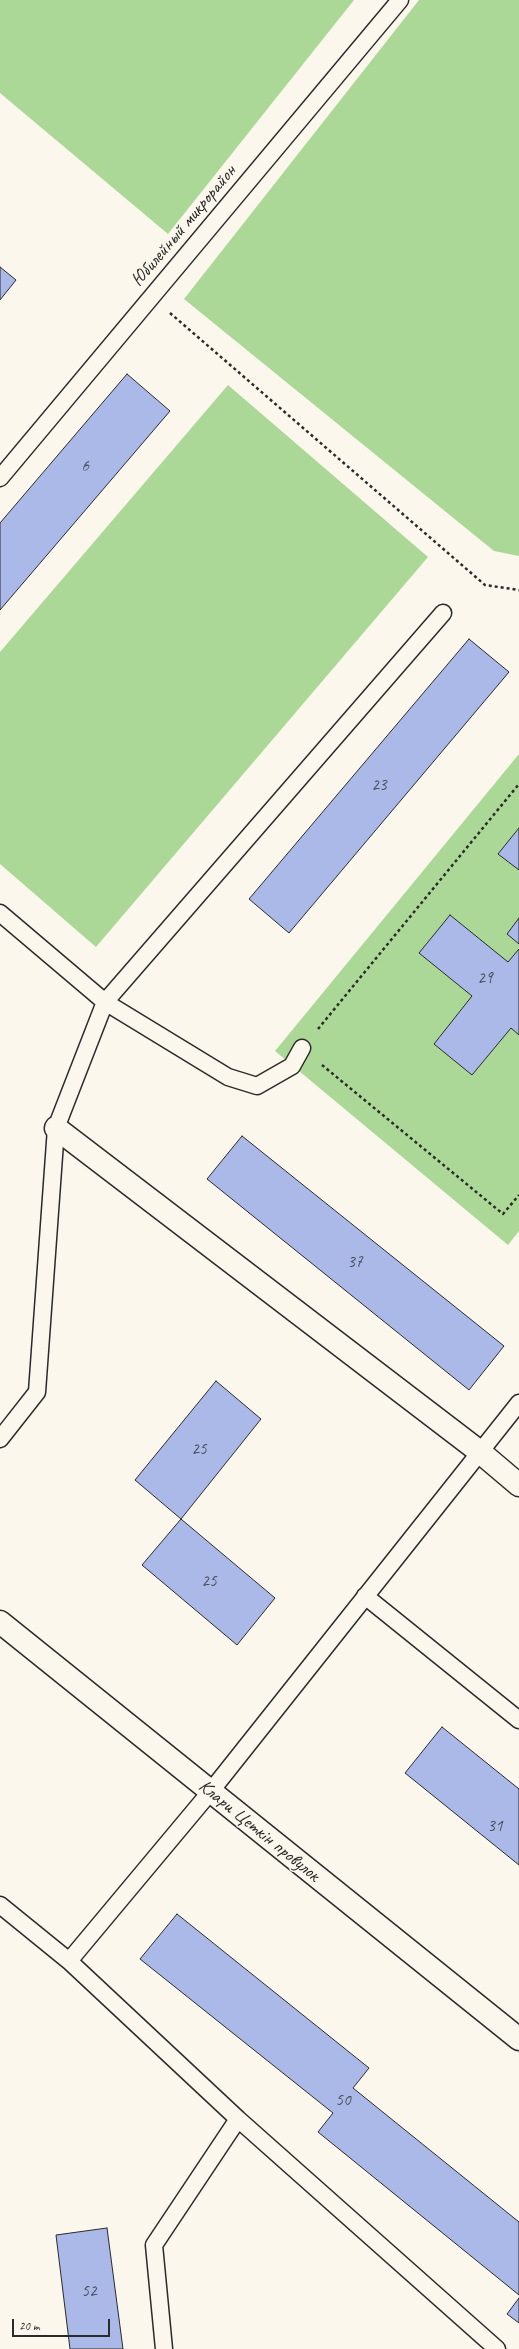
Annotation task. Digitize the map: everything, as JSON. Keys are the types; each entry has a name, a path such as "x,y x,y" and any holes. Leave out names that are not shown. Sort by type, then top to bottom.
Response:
{"street":[{"path":"56,1128 480,1452 519,1485"},
{"name":"Клари Цеткін провулок","path":"0,1622 519,2039"}],"lane":[{"name":"Юбилейный микрорайон","path":"0,478 400,0"},
{"path":"0,1439 37,1392 56,1128 105,1002 442,613"},
{"path":"0,913 105,1002 228,1077 258,1086 292,1066 302,1048"},
{"path":"69,1961 210,1791 519,1403"},
{"path":"365,1596 519,1720"},
{"path":"0,1905 69,1961 238,2119 497,2349"},
{"path":"164,2349 154,2245 238,2119"}],"path":[{"path":"151,297 485,585 519,590"},
{"path":"519,784 302,1048 503,1214 519,1195"}],"green space":[{"path":"0,0 354,0 168,234 0,93"},
{"path":"419,0 519,0 519,556 494,551 184,299"},
{"path":"228,385 428,557 96,947 0,864 0,652"},
{"path":"519,754 519,1231 508,1245 275,1051"}],"building":[{"path":"0,267 16,280 0,300"},
{"path":"127,374 170,411 0,610 0,523"},
{"path":"469,639 509,672 289,933 249,899"},
{"path":"519,828 519,870 498,854"},
{"path":"450,915 508,962 519,949 519,1035 511,1028 472,1075 434,1044 472,996 419,953"},
{"path":"519,918 519,944 507,934"},
{"path":"242,1136 504,1346 469,1390 207,1179"},
{"path":"216,1381 261,1419 181,1519 135,1480"},
{"path":"181,1519 275,1598 237,1645 142,1565"},
{"path":"442,1727 519,1789 519,1865 405,1773"},
{"path":"177,1914 369,2068 353,2088 519,2222 519,2295 318,2132 333,2113 140,1959"},
{"path":"107,2228 123,2349 70,2349 56,2235"},
{"path":"519,2298 519,2323 507,2314"}]}
